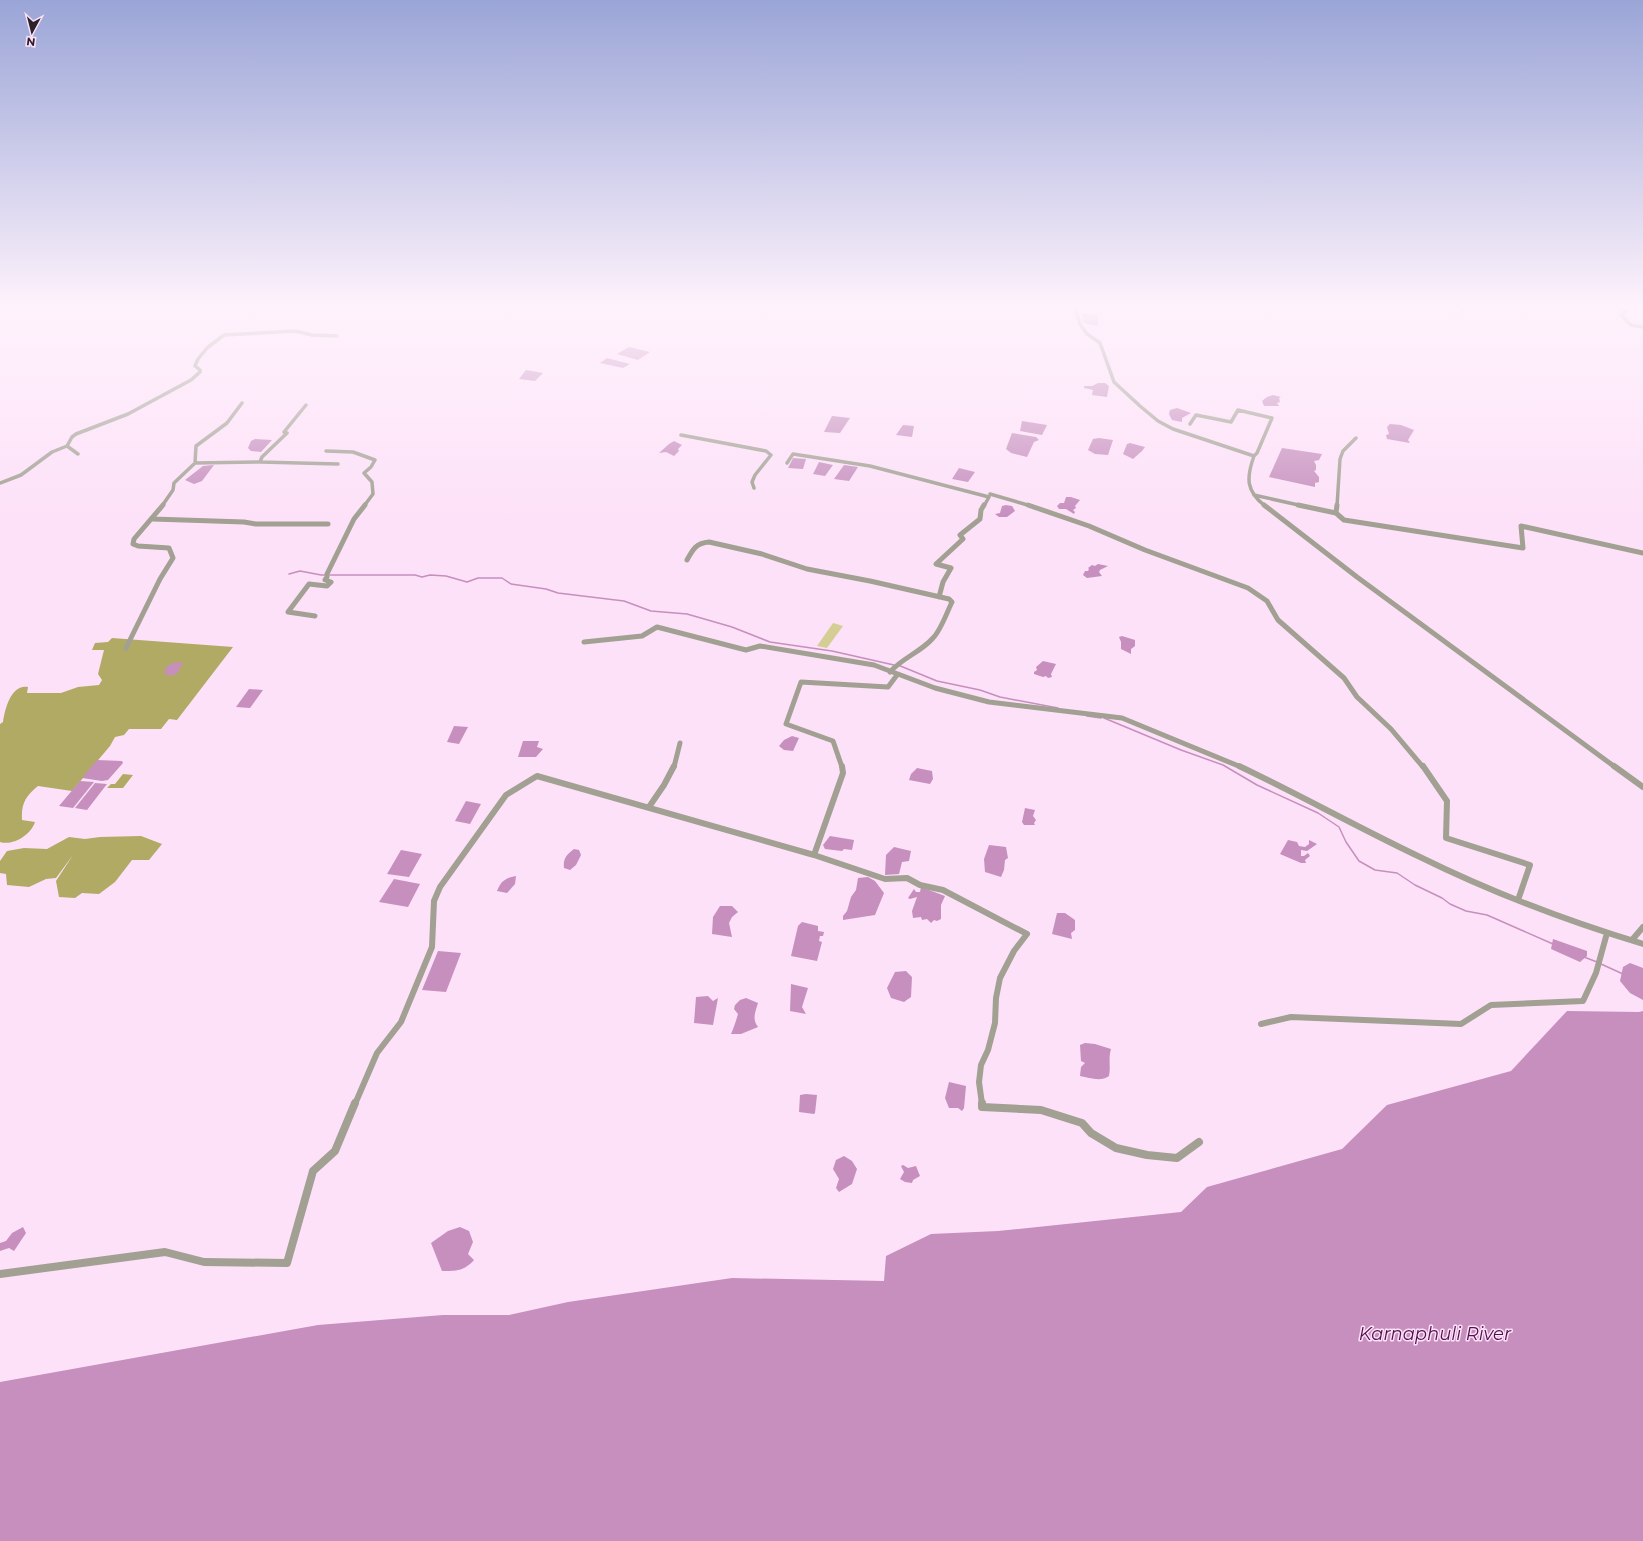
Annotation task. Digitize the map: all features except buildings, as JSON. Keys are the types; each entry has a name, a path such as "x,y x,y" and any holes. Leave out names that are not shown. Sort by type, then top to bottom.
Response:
{"street":[{"path":"0,483 26,471 44,460 53,452 67,446 72,437 76,434 128,414 191,380 196,376"},
{"path":"1112,376 1114,382 1158,421 1173,429 1254,456"},
{"path":"195,463 194,453 196,446 226,423 242,403"},
{"path":"260,462 262,457 265,456 271,447 287,433 284,432 306,405"},
{"path":"1190,424 1196,415 1231,422 1238,410 1272,418 1257,453 1254,456 1250,470 1249,486 1255,498 1356,577 1643,787"},
{"path":"682,435 766,451 771,455 755,475 752,482 754,488"},
{"path":"1336,513 1340,459 1343,451 1356,438"},
{"path":"67,446 78,454"},
{"path":"315,616 288,612 309,584 327,586 331,582 325,580 354,519 373,494 372,482 364,473 370,469 375,460 354,452 326,451"},
{"path":"787,463 793,454 870,466 989,497 981,510 980,519 960,536 963,539 936,564 951,568 943,582 939,597"},
{"path":"126,648 160,579 173,558 169,548 138,546 133,544 134,539 153,519 173,490 174,483 195,463 260,462 338,464"},
{"path":"990,494 1020,502 1089,526 1145,550 1248,588 1267,601 1278,620 1344,678 1357,697 1391,730 1420,762 1447,801 1446,838 1530,865 1518,900"},
{"path":"1254,495 1336,513 1344,520 1523,548 1521,526 1643,553"},
{"path":"153,519 244,522 256,524 328,524"},
{"path":"687,560 693,550 700,543 709,542 762,554 807,570 870,581 939,597 952,602 934,636 911,656 899,662 888,687 801,682 786,724 833,741 840,758 843,773 814,855"},
{"path":"584,642 642,636 657,627 746,650 760,646 874,665 894,674 935,688 989,702 1122,718 1234,764 1300,794 1355,825 1421,858 1518,900 1607,933 1643,944"},
{"path":"649,807 674,768 678,758 680,744"},
{"path":"0,1274 165,1252 204,1262 287,1263 313,1171 335,1151 377,1053 401,1022 432,947 434,901 440,887 506,795 537,776 814,855 885,879 907,878 920,885 943,890 1027,934 1014,951 1000,978 996,998 995,1023 988,1050 981,1065 979,1082 982,1108 1040,1110 1082,1123 1091,1133 1116,1148 1147,1155 1177,1158 1199,1142"},
{"path":"1632,940 1643,926"},
{"path":"1261,1024 1291,1017 1462,1024 1491,1005 1583,1001 1596,973 1607,933"}],"shaded area":[{"path":"833,623 843,626 827,648 817,646"},
{"path":"112,638 233,647 177,720 169,719 161,729 129,729 124,735 115,737 110,746 72,791 38,786 27,797 22,809 22,820 35,822 33,827 26,835 16,841 5,843 0,842 0,724 3,722 10,698 17,689 22,687 28,687 27,693 61,693 78,687 99,685 102,680 98,674 104,650 92,650 95,643 108,642"},
{"path":"123,774 133,775 123,788 107,788 111,784 115,784"},
{"path":"141,836 162,844 149,860 132,860 115,882 99,894 82,893 75,898 59,897 56,881 73,855 56,878 46,879 29,887 7,885 6,874 0,873 0,861 7,851 24,848 47,849 69,837 85,839"}],"water":[{"path":"521,376 540,376 535,381 519,379"},
{"path":"1098,383 1105,383 1109,386 1107,397 1092,395 1093,390 1084,388 1084,386 1092,386"},
{"path":"1273,395 1281,397 1279,398 1280,402 1277,403 1279,406 1264,406 1262,401"},
{"path":"1177,408 1191,413 1182,418 1182,422 1172,420 1169,414 1170,410"},
{"path":"832,416 850,418 840,433 824,432"},
{"path":"1022,421 1047,425 1042,435 1020,431"},
{"path":"1390,424 1401,425 1414,430 1408,440 1410,443 1387,439 1386,435 1389,434 1387,427"},
{"path":"903,425 914,426 912,437 896,435"},
{"path":"1012,433 1036,437 1039,440 1034,442 1027,457 1011,453 1006,449"},
{"path":"1099,438 1113,440 1108,455 1095,454 1088,450 1093,439"},
{"path":"255,439 272,440 261,452 251,451 248,448 251,441"},
{"path":"674,441 682,445 674,456 666,452 659,453 669,444"},
{"path":"1130,443 1145,447 1133,459 1123,454 1127,444"},
{"path":"1282,448 1322,454 1319,460 1314,461 1316,470 1314,471 1319,477 1319,482 1315,483 1315,487 1269,477"},
{"path":"793,458 806,459 803,469 788,468"},
{"path":"819,462 833,465 825,476 813,474"},
{"path":"214,465 202,481 194,484 185,480 203,466"},
{"path":"844,465 858,467 849,481 834,479"},
{"path":"959,468 975,472 968,482 952,479"},
{"path":"1066,497 1080,500 1075,506 1076,508 1073,510 1075,512 1074,514 1066,509 1059,509 1057,506 1060,503 1064,503"},
{"path":"1002,506 1012,506 1015,511 1007,517 999,517 995,514 1000,513"},
{"path":"1098,564 1108,566 1100,570 1099,572 1102,576 1087,578 1083,575 1092,565 1095,566"},
{"path":"1122,636 1135,640 1135,646 1131,649 1131,654 1121,649 1119,637"},
{"path":"1043,661 1056,664 1051,674 1052,677 1048,678 1046,676 1043,677 1034,674 1037,670 1036,667"},
{"path":"179,662 184,665 179,667 178,673 173,675 165,674 167,667 171,664"},
{"path":"249,689 263,690 250,708 236,707"},
{"path":"454,726 468,727 459,744 447,742"},
{"path":"792,736 799,738 793,751 784,750 779,746 784,740"},
{"path":"523,741 539,741 537,747 543,749 536,757 518,757"},
{"path":"97,760 122,761 123,763 108,780 102,781 82,778"},
{"path":"917,768 932,771 933,779 930,784 909,780 911,774"},
{"path":"80,781 94,782 73,808 59,806"},
{"path":"95,783 107,784 87,810 75,808"},
{"path":"466,801 481,804 470,824 455,821"},
{"path":"1025,808 1035,810 1033,816 1036,820 1034,823 1035,825 1024,825 1022,822"},
{"path":"830,836 854,840 852,850 844,849 842,851 825,849 823,845"},
{"path":"1288,840 1297,842 1299,846 1305,847 1309,844 1309,840 1317,844 1307,851 1301,850 1301,856 1308,853 1310,856 1305,860 1306,863 1301,863 1280,854"},
{"path":"989,845 1006,847 1008,858 1005,860 1004,870 1001,877 985,872 984,859"},
{"path":"894,847 911,851 909,861 902,862 899,874 885,875 886,855"},
{"path":"574,849 579,850 581,855 576,865 570,870 564,868 566,857"},
{"path":"401,850 422,854 409,877 387,874"},
{"path":"516,876 515,884 507,893 497,891 504,880"},
{"path":"868,877 875,881 884,893 875,915 843,920 843,916 847,911 851,897 856,890 858,878"},
{"path":"394,879 420,884 408,907 379,902"},
{"path":"921,887 945,896 941,905 941,919 937,921 934,920 931,923 927,919 922,920 921,917 913,918 912,911 917,897 910,899 908,898 914,889 916,892 920,892"},
{"path":"720,906 732,906 738,912 732,917 729,923 732,937 712,934 713,917"},
{"path":"1057,913 1065,913 1075,920 1075,930 1071,933 1072,939 1052,934"},
{"path":"802,922 818,926 818,931 824,932 823,936 820,936 819,941 822,942 817,961 791,956 798,926"},
{"path":"1553,939 1587,951 1587,956 1580,962 1551,949"},
{"path":"438,951 461,953 446,992 422,990"},
{"path":"1630,963 1643,968 1643,1000 1630,993 1620,981 1623,967"},
{"path":"906,971 912,977 911,997 904,1002 891,998 887,988 895,972"},
{"path":"791,984 808,988 802,1007 806,1014 790,1011"},
{"path":"708,996 713,1001 718,998 713,1025 694,1023 696,997"},
{"path":"746,998 758,1003 755,1019 758,1027 741,1034 731,1034 738,1014 734,1009 735,1005 740,1000"},
{"name":"Karnaphuli River","path":"1567,1011 1643,1011 1643,1541 0,1541 0,1382 318,1325 443,1315 509,1315 568,1302 732,1278 884,1281 886,1256 931,1234 998,1231 1181,1212 1207,1187 1342,1149 1387,1105 1511,1071"},
{"path":"1085,1043 1095,1044 1111,1049 1109,1076 1106,1078 1099,1079 1080,1076 1081,1067 1085,1063 1081,1061 1080,1045"},
{"path":"949,1082 966,1086 964,1108 962,1111 958,1108 949,1108 945,1098"},
{"path":"800,1095 817,1095 814,1114 799,1112"},
{"path":"844,1156 852,1161 857,1169 852,1184 839,1192 836,1188 839,1179 833,1169 836,1160"},
{"path":"903,1165 908,1168 916,1166 920,1176 913,1180 912,1183 905,1182 900,1179 904,1172 901,1166"},
{"path":"23,1227 26,1233 14,1251 9,1248 0,1251 0,1243 6,1241 12,1233"},
{"path":"460,1227 469,1231 473,1242 468,1254 474,1260 460,1270 442,1271 431,1243 448,1231"}],"waterway":[{"path":"289,574 300,571 321,575 415,575 422,577 430,575 446,576 467,582 478,578 502,578 511,584 546,589 558,593 624,601 651,611 687,614 732,627 770,642 832,651 894,665"},
{"path":"898,665 937,681 980,690 1000,697 1058,708"},
{"path":"1087,716 1101,718"},
{"path":"1104,718 1181,750 1223,765 1257,785 1318,813 1339,827 1346,842 1359,861 1375,870 1397,873 1415,885 1442,898 1450,904 1466,911 1487,915 1553,944"},
{"path":"1584,957 1597,962"},
{"path":"1601,964 1623,974"}]}
